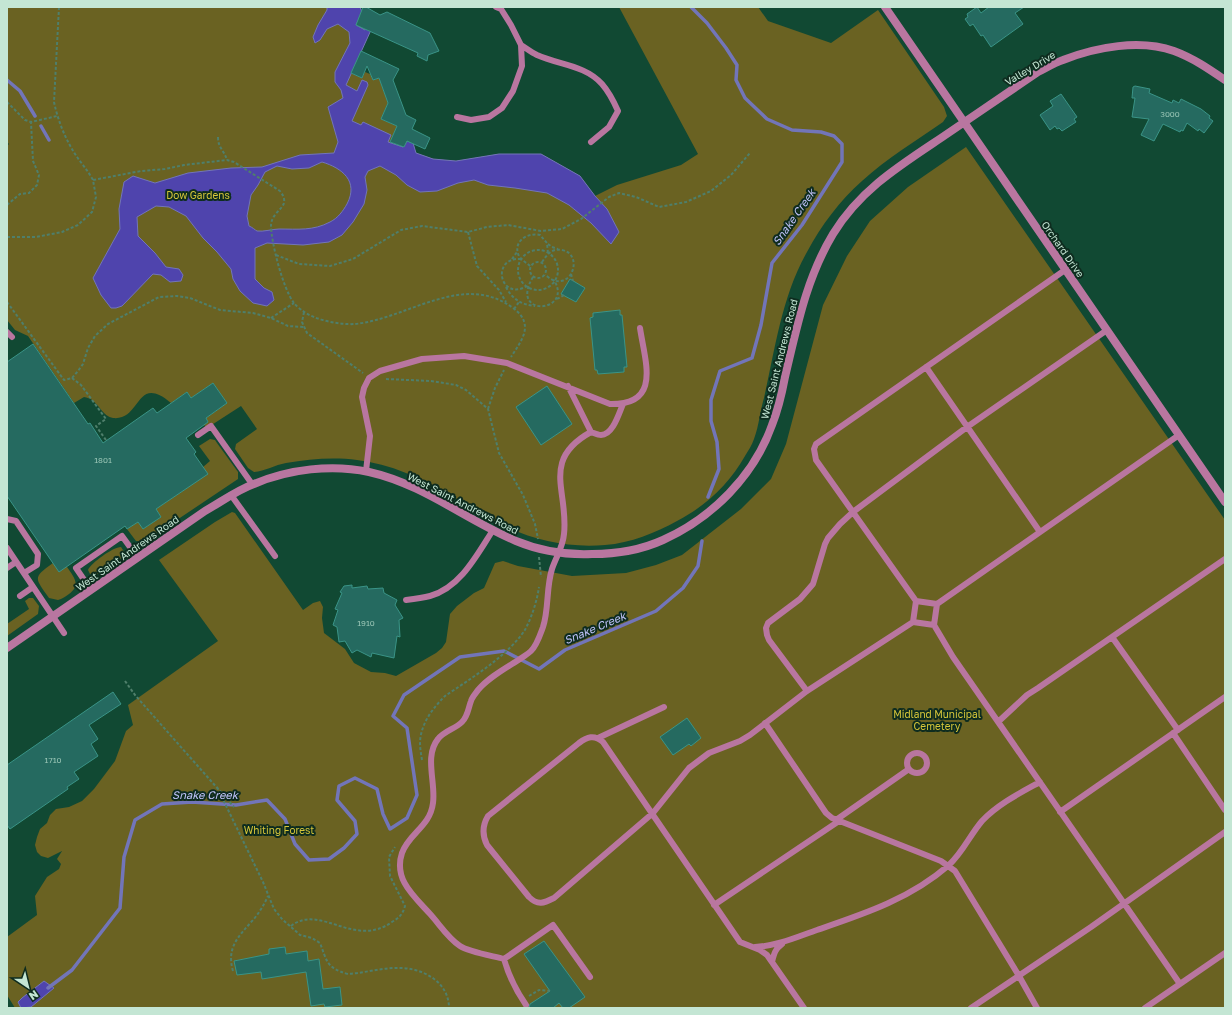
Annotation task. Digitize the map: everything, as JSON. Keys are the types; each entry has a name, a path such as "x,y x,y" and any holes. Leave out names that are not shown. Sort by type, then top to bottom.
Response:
{"street":[{"name":"Orchard Drive","path":"885,7 1225,502"},
{"name":"Valley Drive","path":"963,122 1038,72 1061,60 1110,47 1140,44 1174,51 1204,65 1225,80"},
{"name":"West Saint Andrews Road","path":"7,648 205,511 252,484 279,475 302,471 345,469 366,471 386,476 407,484 518,542 559,553 600,554 621,552 641,548 661,541 683,530 702,518 732,490 751,466 765,443 778,407 803,300 820,257 834,232 851,209 885,176 963,122"}],"lane":[{"path":"457,117 471,120 489,117 502,108 513,91 522,66 521,45 511,25 496,7"},
{"path":"521,45 537,55 570,65 590,74 602,84 618,111 609,127 591,142"},
{"path":"913,622 916,601 816,460 814,449 816,444 1065,270"},
{"path":"366,471 370,436 362,396 369,378 380,371 422,359 464,356 507,363 610,404 623,404 636,400 645,389 647,375 640,328"},
{"path":"807,692 769,640 766,628 768,623 773,618 800,599 813,584 828,538 853,512 967,427 1107,330"},
{"path":"926,367 1040,532"},
{"path":"568,386 591,432 601,435 608,433 623,404"},
{"path":"198,435 211,426 252,484"},
{"path":"504,959 461,947 447,934 414,898 406,887 401,872 400,861 403,851 426,822 433,804 434,785 432,751 438,738 466,718 471,700 486,682 531,651 539,638 544,625 552,569 564,537 565,520 560,484 560,468 567,452 583,437 591,432"},
{"path":"916,601 937,604 1179,435"},
{"path":"231,495 275,556"},
{"path":"7,519 16,521 38,554 37,565 24,573"},
{"path":"406,600 430,596 443,591 457,581 472,562 493,530"},
{"path":"91,590 76,568 122,536 138,558"},
{"path":"7,548 64,633"},
{"path":"998,722 1027,695 1225,559"},
{"path":"7,568 16,562"},
{"path":"20,596 33,587"},
{"path":"937,604 934,625 953,657 1180,984"},
{"path":"804,1008 767,955 740,942 714,905 652,813 603,742 598,738 593,736 586,738 488,816 484,822 484,840 487,845 534,902 547,902 554,898 652,813 688,768 709,753 740,741 750,735 807,692 913,622 934,625"},
{"path":"1112,637 1225,810"},
{"path":"1060,812 1225,697"},
{"path":"598,738 664,707"},
{"path":"765,723 826,813 838,820 941,861 955,871 1037,1008"},
{"path":"714,905 909,770"},
{"path":"752,947 766,947 786,941 886,905 916,889 947,866 957,856 983,821 993,812 1018,794 1040,782"},
{"path":"971,1008 1225,832"},
{"path":"504,959 553,925 590,977"},
{"path":"772,962 777,947 786,941"},
{"path":"1145,1008 1225,953"},
{"path":"504,959 508,975 526,1005"}],"path":[{"path":"7,237 36,237 62,232 78,225 92,212 96,197 93,180 67,140 57,116 54,102 59,7"},
{"path":"7,102 25,120 32,122 57,116"},
{"path":"7,205 20,194 29,193 37,185 39,175 33,162 32,122"},
{"path":"218,138 219,147 224,151 227,160"},
{"path":"275,255 299,264 330,266 353,259 401,230 422,226 468,232 487,227 508,225 540,231 562,229 581,219 609,197 620,193 636,197 659,207 686,202 711,191 732,174 750,153"},
{"path":"93,180 140,171 165,169 184,164 227,160 241,166 280,191 284,197 284,204 274,217 272,227 275,255 285,284 294,303 304,312 329,322 353,324 379,320 442,298 456,296 487,295 506,303 520,313 525,324 524,336 507,363 495,388 488,409 499,453 523,495 535,524 538,539"},
{"path":"468,232 477,266 499,290 506,303"},
{"path":"510,261 518,250 519,242 528,235 540,235 552,247 559,250"},
{"path":"547,243 548,253"},
{"path":"518,250 521,259 530,266"},
{"path":"535,250 548,253 556,261 558,269 556,277 551,284 544,289 538,290 527,286 523,283 519,275 518,267 521,259 527,253 535,250"},
{"path":"542,262 548,253 553,250 565,251 573,260 573,281"},
{"path":"521,259 515,259 505,264 502,269 502,280 510,289 522,289 527,286"},
{"path":"530,266 535,262 542,262"},
{"path":"542,262 546,268 545,275"},
{"path":"530,266 530,272 533,277"},
{"path":"554,280 565,279 572,274"},
{"path":"545,275 554,280 557,285 558,291 556,299"},
{"path":"533,277 539,278 545,275"},
{"path":"533,277 527,286 526,293 528,299 538,306"},
{"path":"506,285 513,297 519,302 528,306 544,307 550,305 556,299 564,295"},
{"path":"7,302 64,380 72,378 78,371 83,364 88,348 95,336 108,324 159,297 177,296 190,298 220,310 253,313 271,318 288,326 304,327"},
{"path":"514,309 519,302"},
{"path":"271,318 294,303"},
{"path":"304,312 302,322 307,332 369,378 431,381 456,385 466,390 488,409"},
{"path":"72,378 80,385 106,419 96,426 106,440"},
{"path":"423,765 420,742 422,728 437,703 499,658 525,629 533,612 541,577 539,552"},
{"path":"125,681 135,695 234,807"},
{"path":"217,787 274,908 300,935 312,938 320,943 325,959 332,966 340,972 348,974 371,970 398,968 426,974 443,986 449,1000 449,1008"},
{"path":"291,926 302,919 309,919 323,920 347,929 373,931 384,928 393,922 403,914 405,906 390,876 389,857 395,846"},
{"path":"233,971 231,964 231,952 234,943 242,931 262,909 268,896"},
{"path":"526,1005 526,998 531,994 540,990 550,991"}],"green space":[{"name":"Dow Gardens","path":"7,7 358,7 360,15 356,25 365,30 367,27 371,30 351,73 362,78 365,72 370,74 373,80 379,78 388,103 381,119 397,126 390,142 434,159 456,161 499,154 541,154 580,176 595,196 617,185 681,165 698,154 619,7 758,7 768,21 831,43 878,10 944,107 947,116 943,122 881,165 854,188 825,223 812,242 798,269 785,305 754,439 739,466 724,485 707,501 688,515 660,530 642,537 605,545 592,546 566,544 528,536 490,519 428,483 394,468 369,462 348,459 304,460 286,463 254,472 248,468 235,449 236,444 257,429 241,406 207,428 204,425 208,422 206,418 227,403 213,383 191,398 187,392 171,403 159,395 151,393 144,395 129,413 122,417 110,417 104,413 95,402 88,398 84,397 74,403 28,336 15,330 7,320 7,146 9,144 7,142"},
{"name":"Midland Municipal Cemetery","path":"966,147 1225,520 1225,1008 15,1008 7,995 7,937 37,915 35,896 47,877 59,869 61,864 57,859 62,851 48,858 41,856 37,852 35,845 40,829 47,823 50,815 56,809 69,807 82,801 94,789 115,761 126,731 133,725 128,705 218,641 159,560 215,522 232,512 235,513 303,610 313,603 320,601 323,607 322,618 324,633 345,649 354,663 371,672 385,673 396,676 442,648 446,642 450,614 457,606 474,593 484,588 495,563 503,561 518,566 572,576 626,573 656,565 682,555 741,509 771,479 786,444 823,305 847,256 870,221 908,187"},
{"path":"210,439 215,440 238,472 238,479 147,540 143,542 136,541 127,529 138,522 143,529 161,517 156,509 207,474 203,467 210,461 199,446"},
{"path":"121,547 125,553 123,557 95,576 90,574 88,570 98,560 108,552"},
{"path":"53,563 67,567 74,577 76,584 73,591 58,600 49,598 38,579 39,575"},
{"path":"29,598 33,598 39,606 38,614 7,636 7,624 29,609 25,601"}],"shaded area":[{"path":"327,7 360,7 364,17 360,16 356,25 365,30 367,27 371,30 346,85 357,91 362,80 367,82 368,85 352,121 361,125 363,122 391,135 388,142 403,147 407,141 413,143 416,153 433,159 456,161 499,154 541,154 580,176 607,209 619,232 611,244 591,223 569,205 547,193 488,185 474,180 458,183 437,191 420,192 407,185 396,175 380,166 368,171 365,177 367,190 364,204 353,222 342,235 329,242 303,245 267,243 255,248 255,279 264,288 272,292 274,300 267,306 253,303 240,291 233,279 231,269 203,238 186,216 169,207 156,206 137,217 138,236 155,253 166,267 179,269 183,275 181,281 170,282 161,275 153,274 122,306 111,308 101,295 93,278 120,229 119,209 124,182 133,176 155,183 188,173 231,168 262,167 300,155 334,153 338,142 328,107 343,98 341,90 335,82 335,72 350,43 349,32 338,24 327,29 320,40 315,43 313,37 327,10","holes":["322,162 342,172 350,182 351,189 347,204 342,212 330,222 318,227 305,229 257,231 249,226 247,216 251,195 265,172 277,166 292,169 309,168"]},
{"path":"44,981 54,988 31,1007 21,1008 18,1002"}],"building":[{"path":"363,7 366,7 380,15 387,12 430,33 439,51 428,55 427,61 417,56 418,53 356,25"},
{"path":"977,7 981,13 989,7 1024,7 1015,13 1023,24 991,47 973,24 970,26 965,19 968,17 967,14"},
{"path":"361,51 399,69 393,80 406,115 416,120 412,129 430,138 425,149 407,141 404,147 390,142 397,126 381,119 388,103 379,78 373,80 367,66 362,78 351,73"},
{"path":"1135,86 1150,89 1149,93 1172,103 1173,100 1179,103 1181,99 1201,109 1210,116 1209,118 1213,121 1204,133 1199,129 1198,131 1187,123 1183,131 1181,130 1180,132 1163,124 1154,141 1141,135 1149,119 1132,117 1135,98 1132,98 1133,87"},
{"path":"1061,94 1077,117 1074,119 1076,122 1062,131 1059,128 1057,129 1055,126 1050,130 1040,115 1053,106 1050,101"},
{"path":"570,279 585,288 576,302 561,294"},
{"path":"620,310 620,315 622,315 627,367 624,367 624,372 598,374 597,370 595,370 590,318 593,317 593,313"},
{"path":"33,344 88,424 90,423 103,443 153,408 157,413 187,392 191,398 213,383 227,403 206,418 208,422 186,438 196,452 194,454 208,474 156,509 161,517 143,529 138,522 127,529 125,526 59,572 7,496 7,362"},
{"path":"547,386 572,424 541,445 516,407"},
{"path":"352,585 352,588 367,586 368,589 383,588 384,593 397,600 395,605 403,618 399,620 400,637 397,636 394,658 372,653 371,657 357,650 352,653 345,641 339,642 337,627 333,625 338,610 335,609 342,593 340,592 344,586"},
{"path":"113,692 121,704 89,725 98,739 91,744 98,756 74,772 79,779 67,787 68,789 10,829 7,825 7,765"},
{"path":"687,718 701,738 691,746 689,744 673,755 660,737"},
{"path":"544,941 585,997 569,1008 563,1008 559,1003 553,1008 529,1008 530,1004 550,991 524,954"},
{"path":"285,947 286,954 307,951 308,961 319,959 323,989 340,987 342,1005 325,1007 324,1004 311,1006 306,972 262,979 261,972 237,975 234,961 269,954 269,949"}],"waterway":[{"name":"Snake Creek","path":"691,7 707,23 737,65 736,80 745,98 767,119 792,130 821,132 834,136 842,144 842,162 802,225 772,263 761,325 752,358 720,371 711,400 711,421 717,442 719,469 708,497"},
{"path":"7,80 20,91 35,116"},
{"path":"41,126 49,140"},
{"name":"Snake Creek","path":"48,988 72,970 120,908 124,857 135,820 162,804 192,802 236,805 267,800 285,819 295,844 309,860 329,859 344,848 357,834 355,821 337,800 339,786 355,778 377,789 383,814 390,829 407,818 417,795 407,728 393,716 404,695 460,657 504,651 539,669 565,650 656,611 683,588 698,566 702,541"}],"park label":[{"name":"Whiting Forest","path":"279,830"}]}
